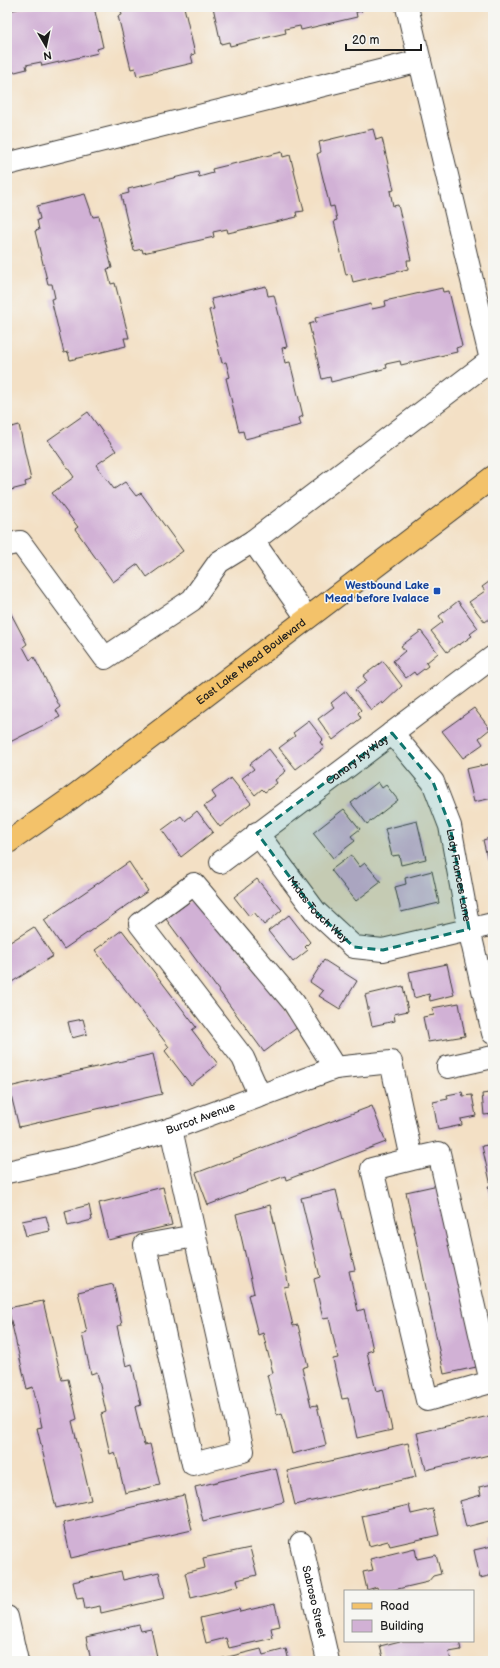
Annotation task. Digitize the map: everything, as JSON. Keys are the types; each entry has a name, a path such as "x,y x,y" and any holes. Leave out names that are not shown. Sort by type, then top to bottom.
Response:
{"main road":[{"name":"East Lake Mead Boulevard","path":"7,843 70,799 493,477"}],"street":[{"path":"7,545 20,542 105,658 192,600 219,562 253,541 491,360 407,7"},
{"path":"7,164 420,61"},
{"path":"253,541 307,618"},
{"name":"Canary Ivy Way","path":"221,862 257,833 493,657"},
{"name":"Lady Frances Lane","path":"392,733 433,782 450,826 469,929 493,1033"},
{"name":"Midas Touch Way","path":"257,833 315,911 354,947 383,950 493,924"},
{"path":"260,1096 243,1058 140,924 194,884 294,1003 335,1068"},
{"path":"448,1067 493,1057"},
{"name":"Burcot Avenue","path":"7,1172 77,1157 170,1129 335,1068 391,1062 412,1159"},
{"path":"170,1129 243,1452 193,1464 145,1245 194,1236"},
{"path":"439,1153 491,1382 427,1400 372,1169 412,1159 439,1153"},
{"name":"Sabroso Street","path":"300,1543 328,1661"},
{"path":"7,1617 17,1661"}],"highlighted area":[{"path":"392,733 433,782 450,826 469,929 383,950 354,947 315,911 257,833"}],"building":[{"path":"7,7 12,7 13,10 25,7 94,7 103,47 97,49 98,53 42,66 41,62 26,65 27,69 7,74"},
{"path":"120,7 184,7 195,54 191,55 193,63 137,76 135,68 131,69 118,16 122,15"},
{"path":"213,7 361,7 362,11 356,12 357,17 301,30 300,26 285,29 286,33 230,46 229,42 221,44"},
{"path":"373,129 376,140 382,138 394,190 390,191 393,206 398,205 411,260 407,260 408,269 353,282 351,274 346,275 334,221 337,220 334,206 330,207 317,154 321,152 319,142"},
{"path":"282,152 283,157 290,155 304,211 296,212 297,217 228,233 227,229 213,232 214,237 143,253 142,249 134,251 121,195 129,193 128,189 198,172 199,177 213,173 212,169"},
{"path":"85,194 93,217 99,216 112,268 107,269 111,284 115,283 129,338 124,338 126,346 70,360 68,352 64,353 51,299 55,298 52,284 48,284 35,231 39,230 37,220 40,219 37,206"},
{"path":"266,286 268,296 274,295 287,347 282,348 285,363 290,362 303,416 299,418 301,425 245,439 243,431 239,432 226,378 230,377 226,362 222,363 209,310 214,309 211,299"},
{"path":"442,288 443,292 449,291 462,346 456,348 457,352 401,365 400,361 386,364 387,368 331,382 330,377 322,379 309,324 316,322 315,318 371,304 372,309 386,306 385,301"},
{"path":"88,412 116,451 96,465 114,489 125,482 136,496 141,493 183,551 147,577 138,564 113,582 75,529 78,527 52,493 74,477 48,440"},
{"path":"11,422 12,427 19,425 31,480 25,482 26,486 7,491 7,423"},
{"path":"493,579 493,616 485,622 469,602 485,591 482,587"},
{"path":"458,601 478,628 470,634 472,636 447,652 431,631 443,622 439,616"},
{"path":"7,606 27,644 23,647 30,660 34,657 60,707 56,710 60,717 8,743 7,740"},
{"path":"421,631 438,653 426,663 428,666 416,675 414,672 406,678 393,661 405,651 401,646"},
{"path":"383,661 402,686 383,704 382,702 371,710 355,690 367,681 363,676"},
{"path":"346,691 361,710 358,713 361,718 333,740 318,719 334,707 331,703"},
{"path":"474,708 490,729 479,738 483,744 463,758 442,731"},
{"path":"309,721 323,739 320,742 324,748 296,769 279,748 295,736 293,733"},
{"path":"269,749 286,771 275,780 277,783 265,792 262,789 255,795 242,778 254,769 250,764"},
{"path":"493,763 493,798 474,802 466,769"},
{"path":"231,778 251,803 220,827 204,806 216,798 212,792"},
{"path":"378,782 382,788 386,785 398,800 367,824 351,803"},
{"path":"344,809 360,829 351,836 355,841 333,858 313,833"},
{"path":"197,811 213,832 181,857 162,830 181,816 185,821"},
{"path":"417,821 426,859 401,865 399,855 392,856 385,829"},
{"path":"493,837 493,860 488,861 483,840"},
{"path":"351,855 360,867 365,863 381,882 356,901 331,870"},
{"path":"129,862 148,891 64,949 44,920"},
{"path":"432,871 439,903 401,912 395,887 406,884 405,878"},
{"path":"257,879 282,910 264,925 254,912 249,916 234,897"},
{"path":"200,894 298,1027 264,1052 166,919"},
{"path":"289,915 310,942 305,947 308,950 293,962 268,931"},
{"path":"34,927 53,956 7,985 7,944"},
{"path":"122,930 196,1027 192,1030 218,1064 191,1085 165,1051 169,1047 95,950"},
{"path":"324,960 357,981 340,1009 319,996 323,991 310,982"},
{"path":"447,964 454,995 430,1001 429,994 414,998 409,972"},
{"path":"403,986 408,1011 394,1014 395,1021 372,1026 365,995"},
{"path":"459,1003 465,1036 428,1042 423,1017 434,1015 432,1008"},
{"path":"83,1019 87,1034 72,1038 68,1022"},
{"path":"153,1054 162,1094 19,1127 9,1087"},
{"path":"493,1088 493,1114 484,1115 482,1094 489,1093 489,1089"},
{"path":"462,1092 463,1096 472,1095 476,1116 461,1119 462,1125 438,1130 433,1102 448,1099 447,1095"},
{"path":"372,1106 386,1142 286,1180 285,1176 208,1205 196,1173"},
{"path":"493,1144 492,1206 488,1186 491,1186 482,1146"},
{"path":"443,1184 481,1366 444,1374 406,1192"},
{"path":"163,1187 172,1225 108,1240 99,1203"},
{"path":"336,1190 355,1270 349,1271 358,1311 364,1309 373,1350 367,1352 376,1391 383,1389 392,1430 357,1438 348,1398 342,1399 333,1359 338,1358 329,1318 323,1319 314,1279 320,1277 301,1198"},
{"path":"89,1205 92,1220 68,1226 65,1211"},
{"path":"270,1205 289,1286 284,1287 293,1326 298,1325 308,1366 302,1368 311,1406 317,1405 326,1445 292,1454 282,1413 277,1415 267,1375 273,1373 263,1333 258,1335 248,1295 254,1293 236,1214"},
{"path":"46,1216 50,1231 26,1236 22,1221"},
{"path":"113,1284 122,1325 117,1326 126,1366 132,1364 141,1405 135,1407 144,1445 150,1444 160,1485 125,1493 115,1452 110,1454 101,1414 106,1412 97,1372 91,1374 82,1334 87,1332 78,1292"},
{"path":"43,1301 62,1380 68,1379 77,1419 72,1421 91,1500 56,1508 37,1428 42,1427 33,1387 27,1389 8,1308"},
{"path":"493,1415 493,1454 426,1470 417,1433"},
{"path":"408,1443 416,1477 295,1505 287,1471"},
{"path":"276,1468 284,1502 203,1521 195,1487"},
{"path":"493,1484 493,1520 466,1527 460,1501 481,1495 479,1487"},
{"path":"184,1495 192,1530 71,1558 63,1523"},
{"path":"409,1505 411,1514 433,1509 439,1535 390,1546 388,1541 369,1546 362,1516"},
{"path":"493,1539 493,1575 480,1578 474,1550 492,1546 490,1540"},
{"path":"250,1548 257,1575 237,1580 239,1586 191,1598 185,1573 205,1568 203,1558"},
{"path":"415,1548 417,1559 436,1555 441,1574 433,1576 428,1582 393,1590 378,1590 377,1587 367,1590 363,1572 373,1570 370,1559"},
{"path":"121,1571 123,1580 159,1572 165,1598 101,1613 100,1606 85,1609 83,1598 77,1599 73,1582"},
{"path":"275,1604 280,1626 271,1628 273,1638 229,1648 226,1638 206,1643 200,1618 239,1609 240,1612"},
{"path":"139,1625 141,1631 151,1629 157,1657 138,1661 91,1661 86,1637"},
{"path":"396,1642 459,1642 461,1650 449,1652 451,1661 384,1661 380,1646"},
{"path":"261,1649 263,1655 286,1649 289,1661 211,1661"}],"place":[{"name":"Westbound Lake Mead before Ivalace","path":"437,591"}]}
